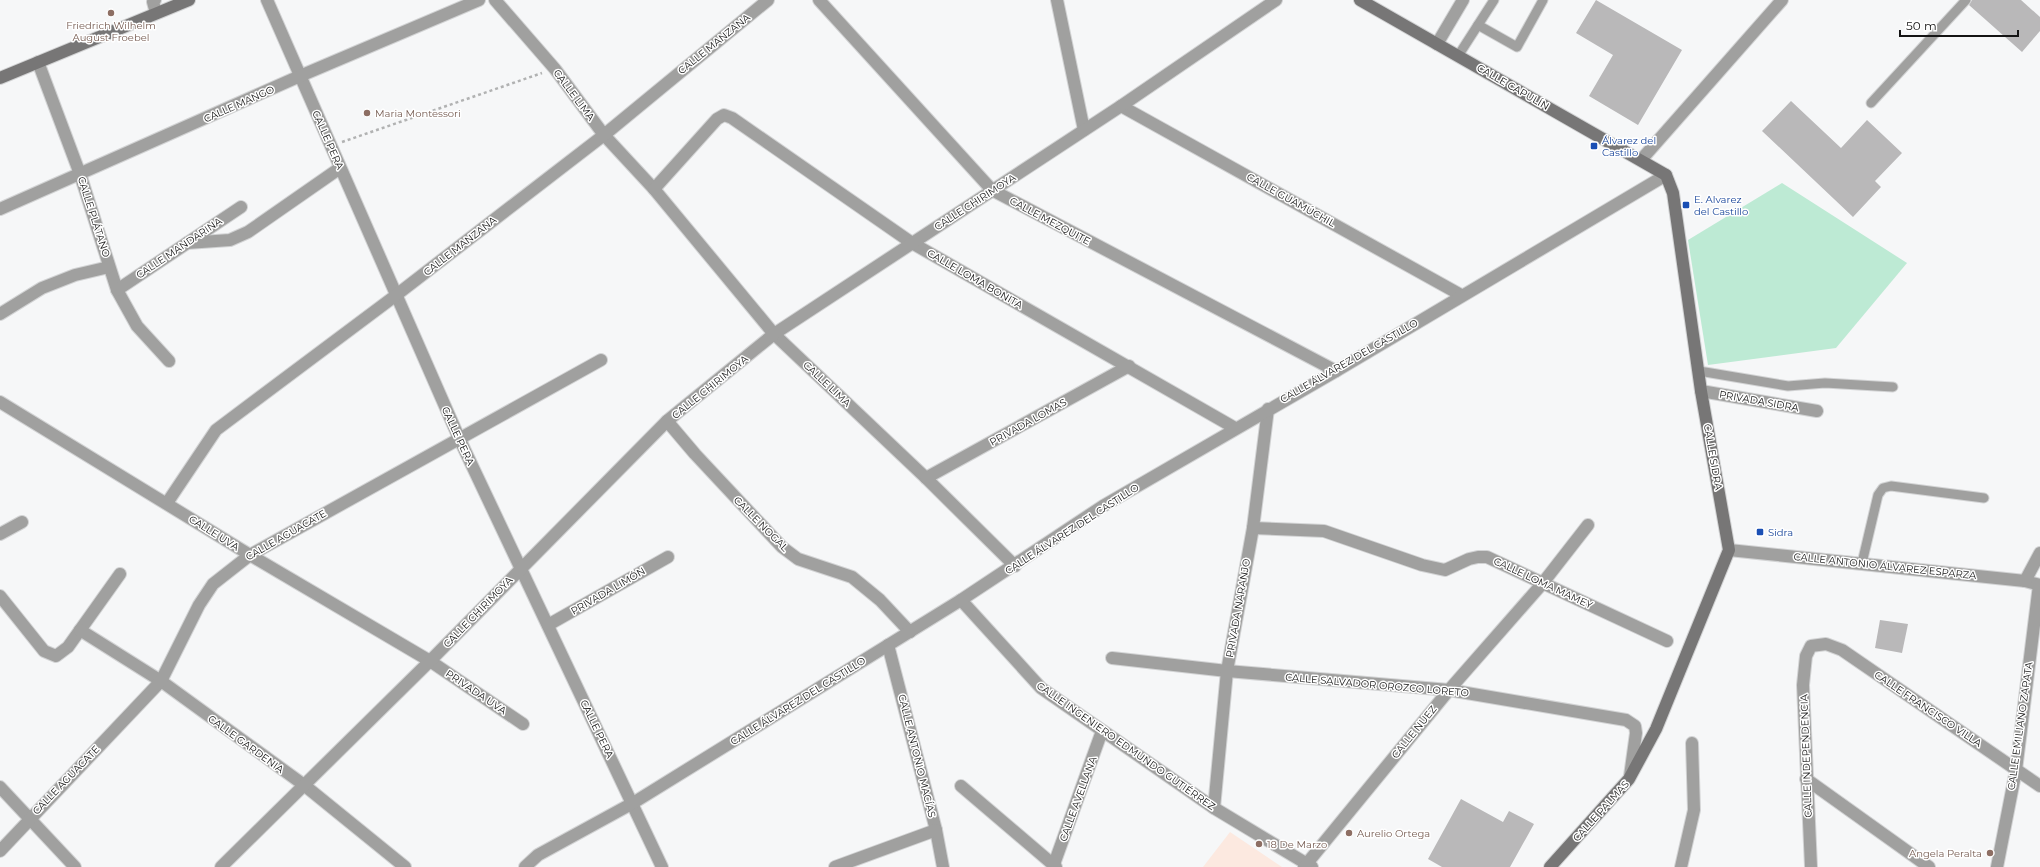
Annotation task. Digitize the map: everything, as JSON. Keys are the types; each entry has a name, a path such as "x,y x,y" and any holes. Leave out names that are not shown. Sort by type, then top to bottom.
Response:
{"street":[{"path":"0,78 38,62 154,4 189,0"},
{"name":"CALLE PERA","path":"267,0 395,296 459,438 662,867"},
{"name":"CALLE MANGO","path":"0,209 300,76 479,0"},
{"name":"CALLE LIMA","path":"496,0 555,69 604,135 654,189 774,334 926,478 1015,566"},
{"name":"CALLE MANZANA","path":"167,503 216,430 395,296 604,135 768,0"},
{"name":"CALLE MEZQUITE","path":"819,0 992,190 1336,371"},
{"path":"1057,0 1084,130"},
{"name":"CALLE CHIRIMOYA","path":"221,867 430,661 520,568 667,421 774,334 1121,106 1276,0"},
{"name":"CALLE CAPULÍN","path":"1360,0 1666,175"},
{"path":"1437,44 1462,0"},
{"path":"1641,160 1779,1"},
{"name":"CALLE PLÁTANO","path":"38,62 80,174 117,290 137,326 169,361"},
{"name":"CALLE GUAMÚCHIL","path":"1121,106 1461,295"},
{"name":"CALLE LOMA BONITA","path":"654,189 717,119 724,115 732,118 912,243 1236,428"},
{"path":"187,243 230,240 248,232 340,168"},
{"name":"CALLE ÁLVAREZ DEL CASTILLO","path":"525,867 538,855 633,803 910,632 1015,566 1103,506 1268,409 1336,371 1461,295 1666,175"},
{"name":"CALLE SIDRA","path":"1666,175 1673,193 1701,391 1729,550"},
{"name":"CALLE MANDARINA","path":"117,290 241,207"},
{"path":"0,314 42,288 75,275 109,267"},
{"name":"CALLE AGUACATE","path":"0,851 29,818 161,681 199,605 213,584 250,555 601,360"},
{"name":"PRIVADA LOMAS","path":"926,478 1129,366"},
{"name":"PRIVADA SIDRA","path":"1701,391 1816,411"},
{"name":"CALLE UVA","path":"0,402 250,555 430,661"},
{"name":"PRIVADA NARANJO","path":"1214,808 1227,672 1253,528 1268,409"},
{"name":"CALLE NOGAL","path":"667,421 695,454 782,547 798,559 852,577 880,600 910,632"},
{"path":"0,534 22,522"},
{"name":"CALLE NUEZ","path":"1308,866 1449,690 1542,584 1588,525"},
{"name":"CALLE LOMA MAMEY","path":"1253,528 1324,531 1422,566 1445,570 1469,559 1487,557 1516,569 1542,584 1667,641"},
{"name":"CALLE ANTONIO ÁLVAREZ ESPARZA","path":"1729,550 2025,581 2039,585"},
{"name":"CALLE PALMAS","path":"1550,867 1629,778 1656,729 1729,550"},
{"path":"2025,581 2040,553"},
{"name":"PRIVADA LIMÓN","path":"548,625 668,557"},
{"path":"0,596 44,651 56,656 68,647 120,574"},
{"name":"CALLE EMILIANO ZAPATA","path":"1997,867 2016,770 2039,585"},
{"name":"CALLE INGENIERO EDMUNDO GUTIÉRREZ","path":"961,600 1041,688 1214,808 1308,866"},
{"name":"CALLE GARDENIA","path":"80,630 161,681 304,785 405,867"},
{"name":"CALLE FRANCISCO VILLA","path":"1811,646 1826,644 1842,650 2040,786"},
{"name":"CALLE ANTONIO MACÍAS","path":"888,645 936,830 943,867"},
{"name":"CALLE INDEPENDENCIA","path":"1811,646 1806,656 1803,685 1811,867"},
{"name":"CALLE SALVADOR OROZCO LORETO","path":"1112,658 1227,672 1449,690 1630,722 1635,726 1636,733 1629,778"},
{"name":"PRIVADA UVA","path":"430,661 523,724"},
{"name":"CALLE AVELLANA","path":"1054,866 1102,730"},
{"path":"1681,867 1694,810 1692,743"},
{"path":"1806,779 1929,867"},
{"path":"961,786 1054,866"},
{"path":"0,787 75,867"},
{"path":"835,867 936,830"}],"lane":[{"path":"1458,56 1494,0"},
{"path":"1478,25 1517,47 1543,0"},
{"path":"1870,104 1966,0"},
{"path":"1699,371 1788,386 1825,383 1893,387"},
{"path":"1862,563 1878,495 1883,488 1891,486 1984,498"}],"path":[{"path":"331,146 555,69"}],"shaded area":[{"path":"1230,832 1282,867 1203,867"}],"green space":[{"path":"1782,183 1907,263 1836,348 1708,365 1688,240"}],"building":[{"path":"1596,0 1682,50 1638,125 1589,96 1613,55 1576,33"},
{"path":"1972,0 2021,0 2040,17 2040,31 2022,52 1969,5"},
{"path":"1791,101 1841,148 1867,120 1902,153 1875,181 1881,187 1853,217 1762,131"},
{"path":"1880,620 1908,624 1902,653 1875,648"},
{"path":"1461,799 1503,822 1509,811 1534,824 1510,867 1442,867 1428,859"}],"place":[{"name":"Friedrich Wilhelm August Froebel","path":"111,13"},
{"name":"Maria Montessori","path":"367,113"},
{"name":"Álvarez del Castillo","path":"1594,146"},
{"name":"E. Alvarez del Castillo","path":"1686,205"},
{"name":"Sidra","path":"1760,532"},
{"name":"Aurelio Ortega","path":"1349,833"},
{"name":"18 De Marzo","path":"1259,844"},
{"name":"Angela Peralta","path":"1990,853"}]}
